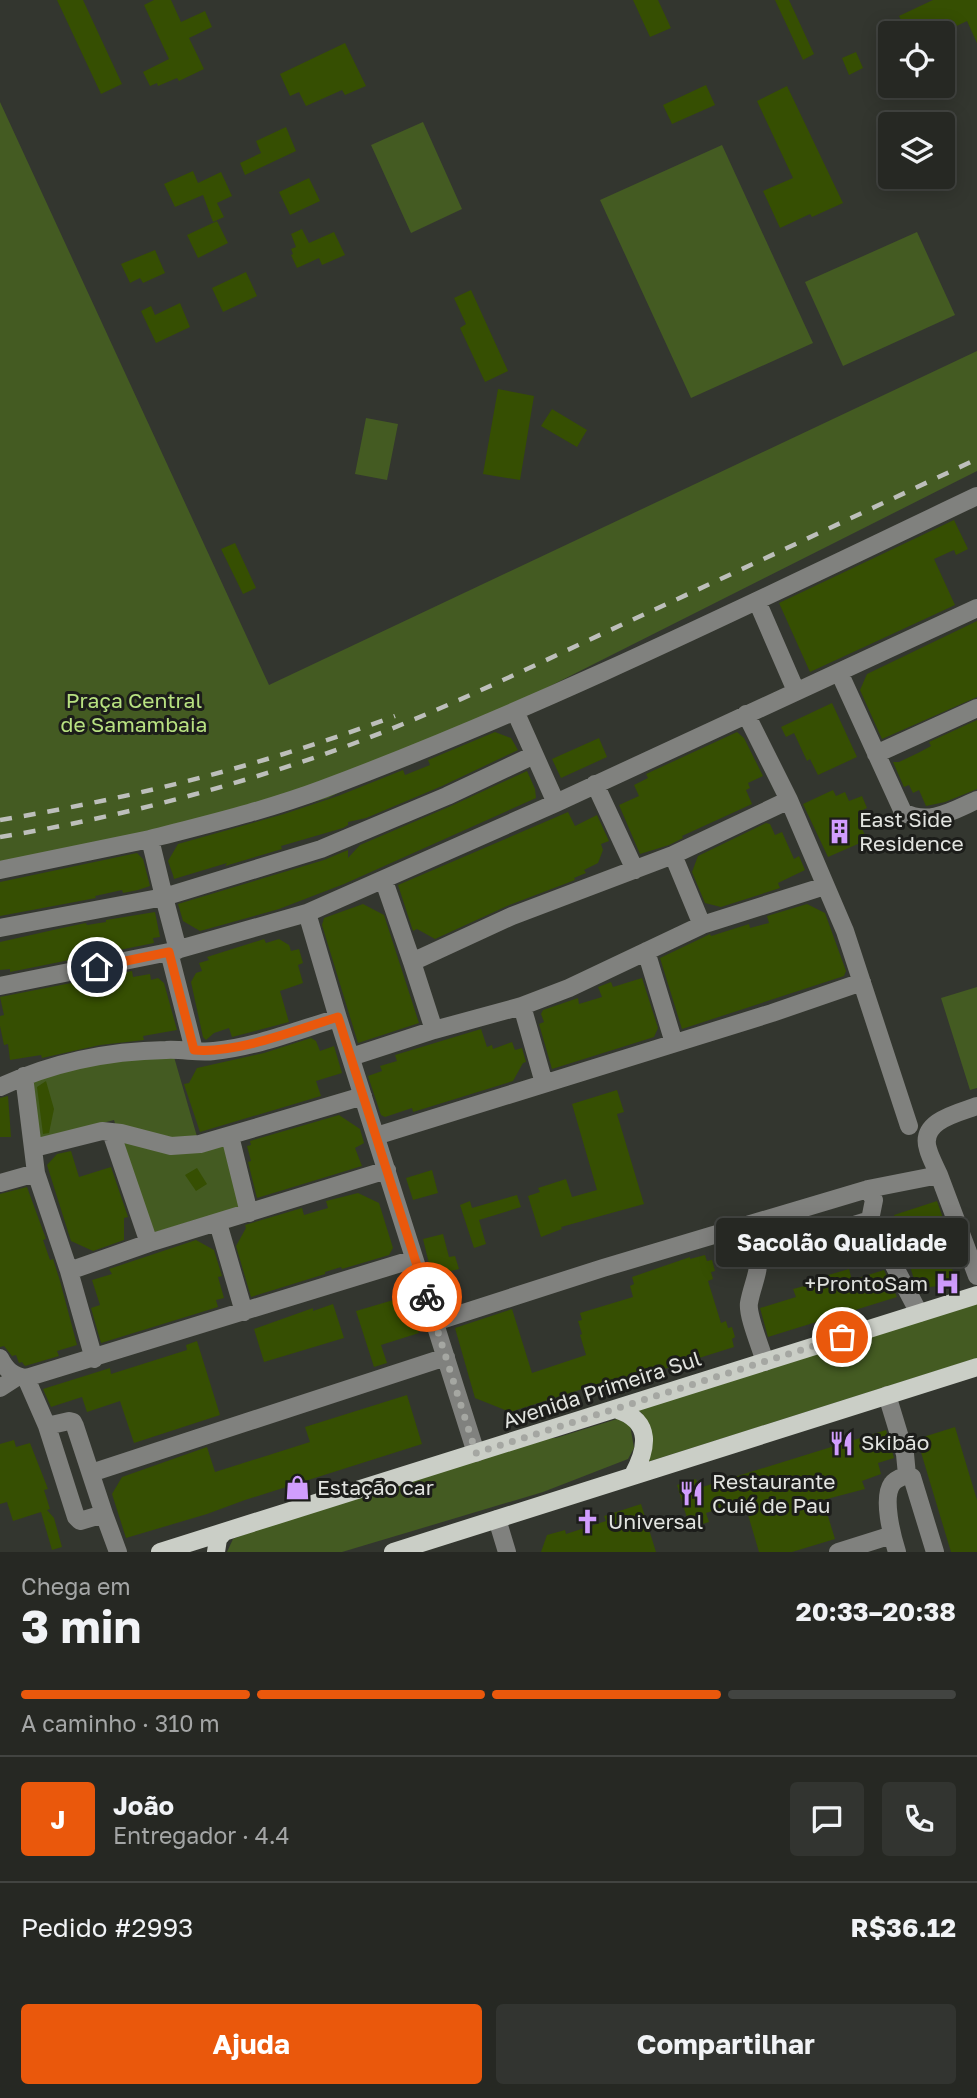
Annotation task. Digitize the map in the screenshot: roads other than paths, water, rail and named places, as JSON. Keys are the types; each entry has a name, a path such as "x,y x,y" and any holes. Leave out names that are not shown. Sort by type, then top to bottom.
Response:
{"main road":[{"name":"Avenida Primeira Sul","path":"159,1552 977,1296"},
{"path":"393,1552 977,1367"},
{"path":"618,1410 632,1416 644,1438 643,1457 633,1475"},
{"path":"216,1552 218,1539 223,1532"}],"street":[{"path":"0,870 150,839 322,790 515,710 757,601 977,496"},
{"path":"757,601 796,691"},
{"path":"0,986 174,951 307,913 556,803 977,608"},
{"path":"839,672 903,812 914,818 928,819 977,800"},
{"path":"876,754 977,708"},
{"path":"515,710 556,803"},
{"path":"746,714 789,800 845,930 909,1126"},
{"path":"0,928 164,897 321,849 447,796 534,755"},
{"path":"595,784 635,870"},
{"path":"412,962 512,916 673,855 789,800"},
{"path":"150,839 194,1050"},
{"path":"673,855 702,925"},
{"path":"384,881 434,1030"},
{"path":"351,1057 434,1030 522,1006 569,988 702,925 825,886"},
{"path":"307,913 476,1453"},
{"path":"646,951 674,1043"},
{"path":"376,1136 772,1013 862,982"},
{"path":"522,1006 544,1083"},
{"path":"1,1081 80,1059 133,1052 212,1052 338,1017"},
{"path":"24,1076 36,1173 69,1271 94,1359"},
{"path":"34,1148 91,1133 111,1132 171,1146 200,1143 363,1096"},
{"path":"977,1106 939,1120 928,1132 926,1146 977,1276"},
{"path":"111,1132 149,1243"},
{"path":"230,1136 249,1213"},
{"path":"69,1271 149,1243 387,1170"},
{"path":"0,1183 36,1173"},
{"path":"435,1322 868,1189 939,1175"},
{"path":"868,1189 874,1200 870,1220 919,1313"},
{"path":"758,1254 870,1220"},
{"path":"218,1223 244,1312"},
{"path":"743,1227 747,1241 758,1254 759,1267 748,1306 765,1362"},
{"path":"0,1388 22,1377 94,1359 414,1259"},
{"path":"91,1473 446,1357"},
{"path":"0,1358 7,1370 22,1377 47,1426 76,1517 80,1521 104,1514"},
{"path":"887,1395 902,1444 907,1475"},
{"path":"47,1426 72,1422 118,1552"},
{"path":"838,1552 894,1544 888,1507 889,1492 895,1481 907,1475"},
{"path":"907,1475 912,1477 920,1498 935,1552"},
{"path":"497,1519 507,1552"}],"railway":[{"path":"0,837 163,803 283,768 362,741 478,691 977,459"},
{"path":"0,820 102,801 200,778 297,750 395,716"}],"place":[{"name":"East Side Residence","path":"839,832"},
{"name":"+ProntoSam","path":"948,1284"},
{"name":"Sacolão Qualidade","path":"842,1337"},
{"name":"Skibão","path":"841,1443"},
{"name":"Estação car","path":"297,1488"},
{"name":"Restaurante Cuié de Pau","path":"692,1494"},
{"name":"Universal","path":"588,1522"}],"park label":[{"name":"Praça Central de Samambaia","path":"134,713"}]}
